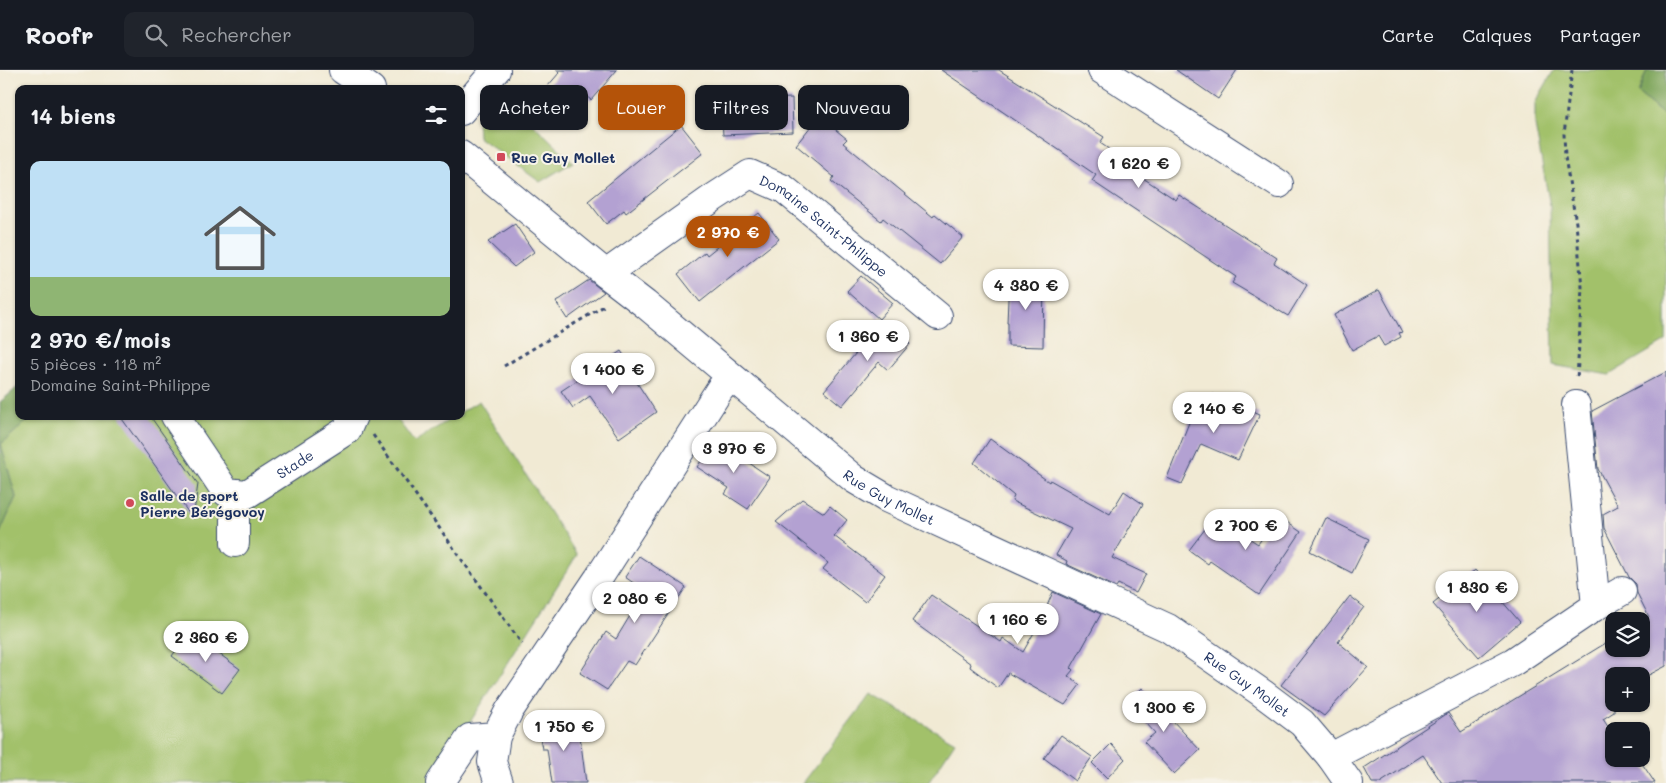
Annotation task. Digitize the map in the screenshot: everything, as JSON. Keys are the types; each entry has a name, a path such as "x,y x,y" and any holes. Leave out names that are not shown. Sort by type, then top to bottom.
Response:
{"street":[{"path":"343,70 364,85"},
{"path":"465,106 496,70"},
{"path":"1102,70 1279,184"},
{"name":"Rue Guy Mollet","path":"465,158 645,304 854,479 886,498 1168,628 1302,723 1331,757 1349,783"},
{"name":"Domaine Saint-Philippe","path":"606,274 750,174 784,189 938,316"},
{"path":"499,783 492,762 496,736 509,711 662,482 720,389 731,377"},
{"path":"1576,404 1596,606"},
{"path":"178,420 226,492 235,493 235,543"},
{"name":"Stade","path":"235,493 247,494 347,430 362,424"},
{"path":"1331,757 1513,662 1596,606 1622,591"},
{"path":"440,783 470,738 496,736"}],"path":[{"path":"1572,70 1564,134 1565,158 1576,223 1582,287 1576,404"},
{"path":"504,366 628,291"},
{"path":"362,424 524,646 544,660"}],"green space":[{"path":"1554,70 1647,70 1638,93 1666,117 1666,341 1609,375 1553,365 1550,206 1535,125 1535,103"},
{"path":"1647,70 1666,70 1666,117 1638,93"},
{"path":"480,117 480,130 539,130 573,162 540,182 478,137 477,118"},
{"path":"15,389 15,420 28,420 1,444 16,497 0,533 0,402"},
{"path":"479,401 577,555 431,783 0,783 0,533 16,497 1,444 28,420 398,420 414,442 449,420 465,420 465,410"},
{"path":"871,694 955,742 928,783 803,783"}],"building":[{"path":"556,70 617,70 604,85 598,85 598,92 591,100 588,98 588,85 549,85 559,73"},
{"path":"941,70 999,70 1104,137 1100,143 1125,160 1122,164 1176,200 1179,195 1277,258 1274,263 1307,285 1288,316 1232,283 1236,277 1092,181 1096,175"},
{"path":"1176,70 1237,70 1218,99"},
{"path":"788,98 792,98 793,132 723,135 723,130 788,130"},
{"path":"675,130 685,130 703,153 626,213 624,210 606,224 588,201"},
{"path":"808,130 836,130 847,139 843,143 933,217 935,214 963,237 940,264 883,218 881,221 831,181 834,177 796,145"},
{"path":"759,213 779,239 700,302 678,274 705,252 707,255"},
{"path":"515,224 534,252 514,267 488,242"},
{"path":"861,276 893,303 879,319 847,291"},
{"path":"1009,276 1044,277 1043,347 1008,346"},
{"path":"589,280 604,292 567,319 556,302"},
{"path":"1379,290 1402,332 1399,333 1401,337 1384,346 1378,336 1352,350 1334,315"},
{"path":"883,321 910,344 888,370 879,362 842,406 824,391"},
{"path":"621,351 631,366 614,378 628,369 656,412 619,438 590,396 573,408 561,391"},
{"path":"1666,372 1666,666 1650,674 1650,667 1605,667 1605,712 1614,712 1603,719 1605,722 1605,767 1644,767 1655,783 1442,783 1423,755 1380,783 1372,783 1364,768 1448,713 1461,732 1605,644 1605,657 1650,657 1650,612 1646,612 1637,593 1636,584 1629,577 1604,528 1603,514 1618,506 1598,469 1592,411"},
{"path":"1213,394 1260,414 1238,460 1201,444 1182,484 1167,478 1192,415 1202,419"},
{"path":"123,420 153,420 198,484 193,519"},
{"path":"990,439 1049,482 1050,480 1110,514 1124,491 1143,504 1112,558 1146,574 1136,593 1118,584 1116,587 1066,564 1067,561 1056,555 1071,529 1012,501 1014,496 974,463"},
{"path":"715,440 770,477 748,509 725,494 729,488 697,467"},
{"path":"802,499 824,513 830,506 847,520 834,536 885,575 865,602 823,569 828,563 776,522"},
{"path":"1215,516 1258,544 1278,516 1301,532 1259,595 1210,561 1208,564 1189,550"},
{"path":"1326,518 1369,539 1352,573 1310,551"},
{"path":"639,556 686,587 635,665 627,661 607,690 580,673 606,632 616,639 645,591 625,577"},
{"path":"1475,570 1520,622 1479,657 1433,604"},
{"path":"1053,592 1101,614 1071,668 1073,670 1068,676 1080,685 1065,705 1008,673 998,688 970,667 971,664 912,621 931,595 1001,642 1003,638 1023,652 1040,622"},
{"path":"1350,596 1364,607 1338,642 1368,667 1324,716 1281,685"},
{"path":"189,632 240,669 222,693 172,656"},
{"path":"1142,688 1200,750 1174,774 1144,742 1155,733 1128,703"},
{"path":"578,720 586,783 552,783 547,749 542,749 538,726"},
{"path":"1061,735 1092,757 1075,781 1044,758"},
{"path":"1111,744 1125,759 1107,778 1092,763"}],"place":[{"name":"Rue Guy Mollet","path":"501,157"},
{"name":"Salle de sport Pierre Bérégovoy","path":"130,503"}]}
